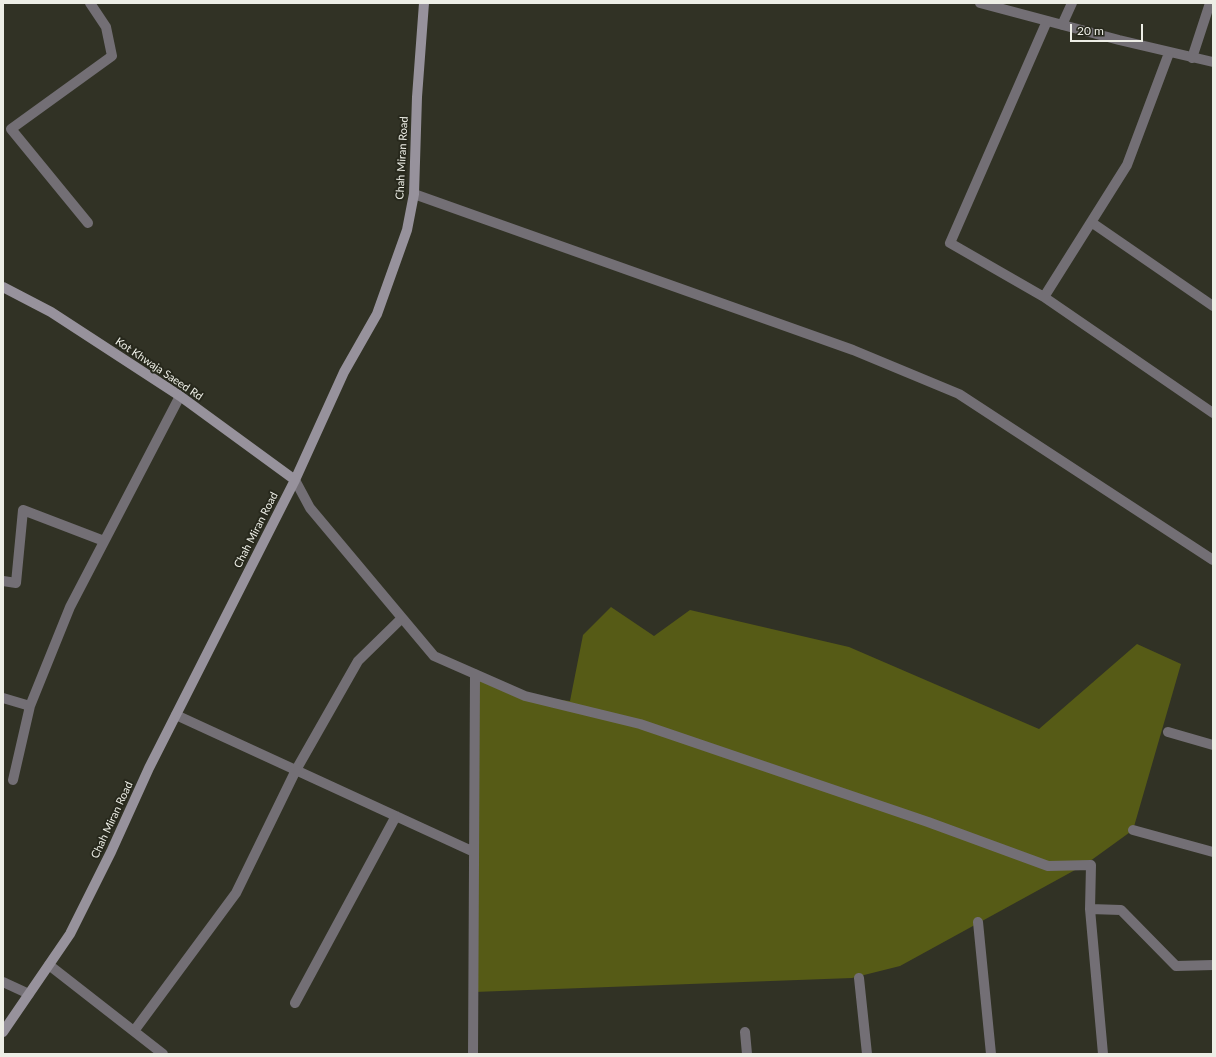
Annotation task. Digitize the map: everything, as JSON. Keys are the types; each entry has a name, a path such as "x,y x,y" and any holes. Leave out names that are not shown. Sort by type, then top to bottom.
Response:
{"main road":[{"name":"Chah Miran Road","path":"3,1032 70,934 111,852 149,768 295,480 344,372 376,314 407,230 414,194 417,97 424,3"},
{"name":"Kot Khwaja Saeed Rd","path":"3,286 51,312 180,396 295,480"}],"street":[{"path":"88,222 11,129 112,56 106,27 90,3"},
{"path":"980,3 1169,53 1213,62"},
{"path":"1062,25 1072,3"},
{"path":"1192,58 1210,3"},
{"path":"1047,21 950,243 1044,298 1213,413"},
{"path":"1044,298 1127,165 1169,53"},
{"path":"414,194 853,350 959,394 1213,560"},
{"path":"1091,222 1213,306"},
{"path":"13,780 30,706 70,607 180,396"},
{"path":"295,480 310,508 434,656 525,696 640,724 928,822 1048,866 1092,865 1090,909 1103,1054"},
{"path":"3,581 16,583 23,510 104,541"},
{"path":"134,1031 236,894 296,770 358,661 402,618"},
{"path":"473,1054 476,674"},
{"path":"3,698 30,706"},
{"path":"176,715 474,852"},
{"path":"1168,732 1213,745"},
{"path":"295,1003 396,816"},
{"path":"1132,830 1213,852"},
{"path":"1090,909 1121,910 1176,966 1213,965"},
{"path":"978,922 992,1054"},
{"path":"49,965 163,1054"},
{"path":"859,978 867,1054"},
{"path":"3,982 29,994"},
{"path":"745,1032 747,1054"}],"green space":[{"path":"611,607 654,636 690,610 849,647 1039,729 1137,644 1181,664 1133,830 1086,864 900,966 852,978 474,992 475,674 525,696 570,701 583,635"}]}
